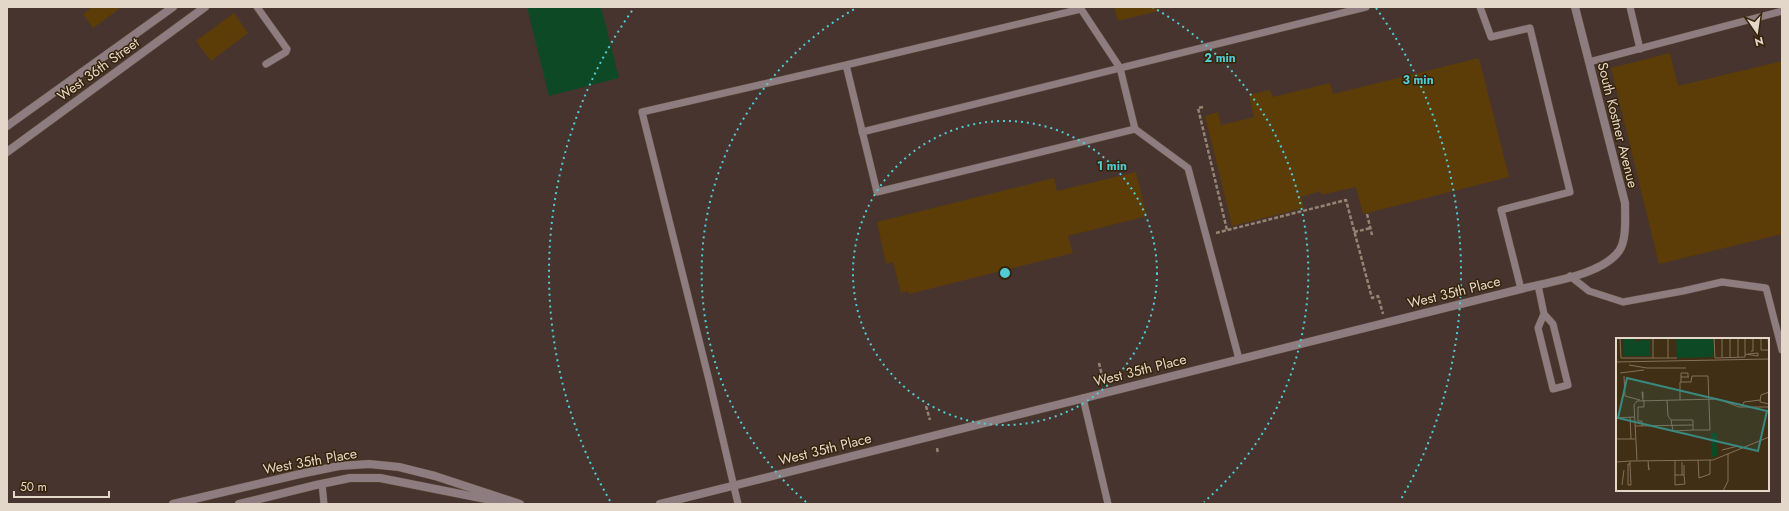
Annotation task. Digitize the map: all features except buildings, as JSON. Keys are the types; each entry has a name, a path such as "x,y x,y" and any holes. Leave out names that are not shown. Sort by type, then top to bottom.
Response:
{"street":[{"name":"West 36th Street","path":"7,126 173,7"},
{"name":"West 36th Street","path":"7,152 205,7"},
{"name":"South Kostner Avenue","path":"1576,7 1624,203 1625,226 1620,250"},
{"name":"West 35th Place","path":"660,504 1592,271 1607,263 1620,250"},
{"name":"West 35th Place","path":"174,504 339,466 369,464 399,467 434,476 520,504"},
{"name":"West 35th Place","path":"239,504 350,478 380,478 510,504"}],"lane":[{"path":"257,7 287,49 286,52 266,64"},
{"path":"862,132 1178,55 1366,7"},
{"path":"1480,7 1492,37 1530,28 1570,192 1501,210 1521,289"},
{"path":"1630,7 1640,49"},
{"path":"738,504 709,380 642,112 846,65 1081,8 1120,68 1135,128 1188,168 1239,359"},
{"path":"1589,62 1782,11"},
{"path":"846,65 877,192 1135,128"},
{"path":"1570,276 1589,291 1623,302 1684,291 1722,282 1766,288 1782,350"},
{"path":"1538,285 1544,314 1553,324 1568,385 1552,389 1538,328 1544,314"},
{"path":"1083,398 1108,504"},
{"path":"322,484 324,504"}],"path":[{"path":"1203,107 1198,108 1227,230"},
{"path":"1216,233 1346,200 1372,298 1378,296 1382,312"},
{"path":"1367,214 1372,235"},
{"path":"1354,232 1371,228"},
{"path":"1099,363 1103,381"},
{"path":"926,406 930,420"},
{"path":"937,448 938,454"}],"shaded area":[{"path":"7,7 1782,7 1782,504 7,504"}],"green space":[{"path":"527,7 601,7 619,78 549,96"}]}
